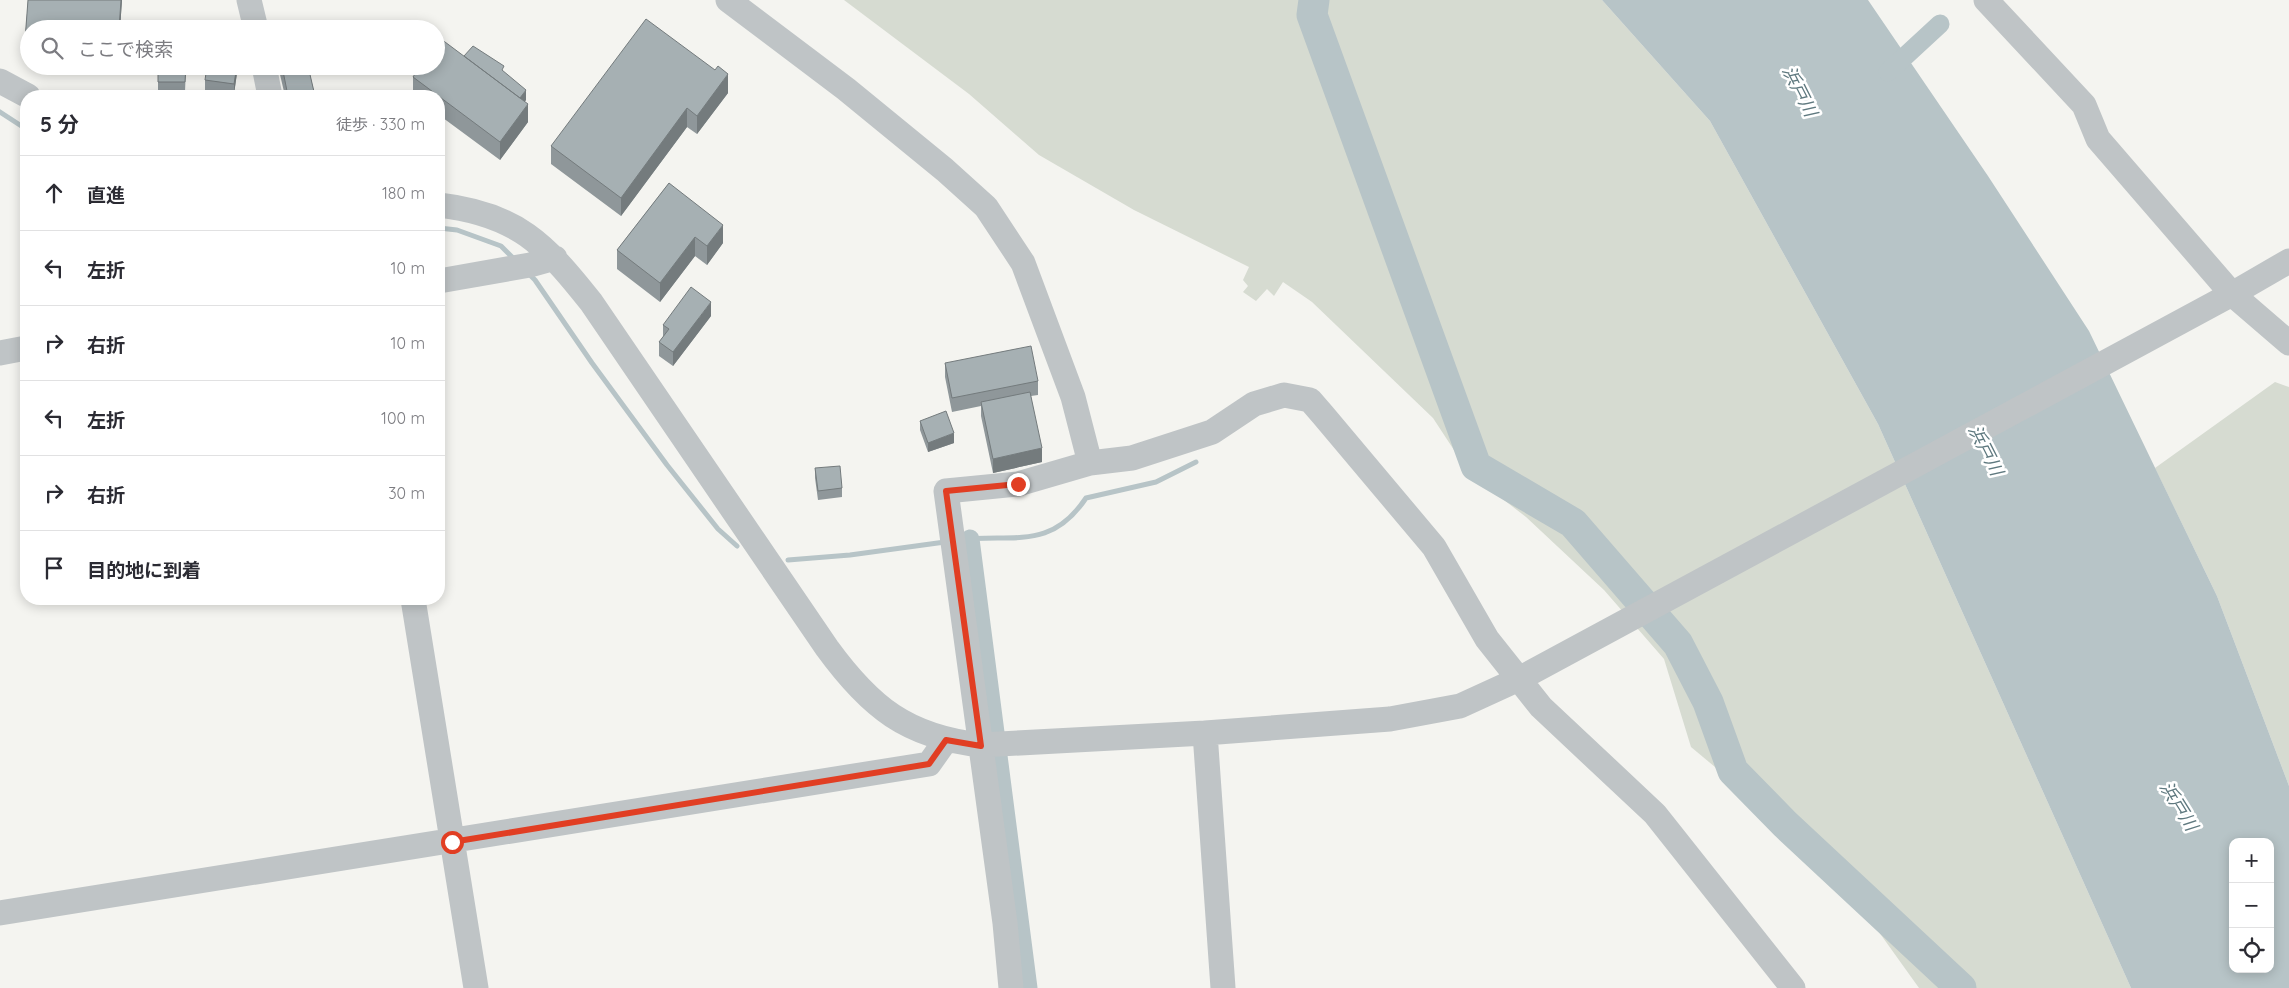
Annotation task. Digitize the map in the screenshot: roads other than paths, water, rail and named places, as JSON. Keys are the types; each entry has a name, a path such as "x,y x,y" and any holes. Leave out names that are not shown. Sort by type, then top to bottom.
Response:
{"street":[{"path":"249,0 254,20"},
{"path":"728,0 846,88 945,170 986,207 1023,262 1073,397 1090,462"},
{"path":"1986,0 2084,105 2098,139 2222,300 2289,343"},
{"path":"266,75 269,90"},
{"path":"0,81 20,92"},
{"path":"445,206 463,208 504,222 532,238 555,258 591,302 841,668 870,700 886,712 924,733 946,740 981,746 1205,733 1390,719 1460,706 1519,678 2222,300 2289,261"},
{"path":"445,280 520,267 555,258"},
{"path":"0,353 20,349"},
{"path":"1012,988 946,491 1018,484 1090,462 1132,458 1212,432 1254,404 1284,394 1310,400 1434,547 1487,639 1541,707 1655,814 1794,988"},
{"path":"414,605 476,988"},
{"path":"1205,733 1223,988"},
{"path":"0,913 929,764 946,740"}],"water":[{"name":"浜戸川","path":"1602,0 1868,0 1988,176 2089,331 2217,596 2289,786 2289,988 2131,988 1878,424 1710,121"}],"waterway":[{"path":"1314,0 1312,15 1476,466 1573,523 1678,644 1708,702 1733,771 1785,824 1961,988"},
{"path":"1888,72 1940,24"},
{"path":"0,112 20,125"},
{"path":"445,229 457,230 501,246 515,260"},
{"path":"528,273 535,280 592,363 667,465 718,529 737,546"},
{"path":"958,540 1029,537 1044,533 1058,526 1072,515 1086,498 1156,482 1196,462"},
{"path":"970,539 1028,988"},
{"path":"788,560 850,555 945,542"}]}
